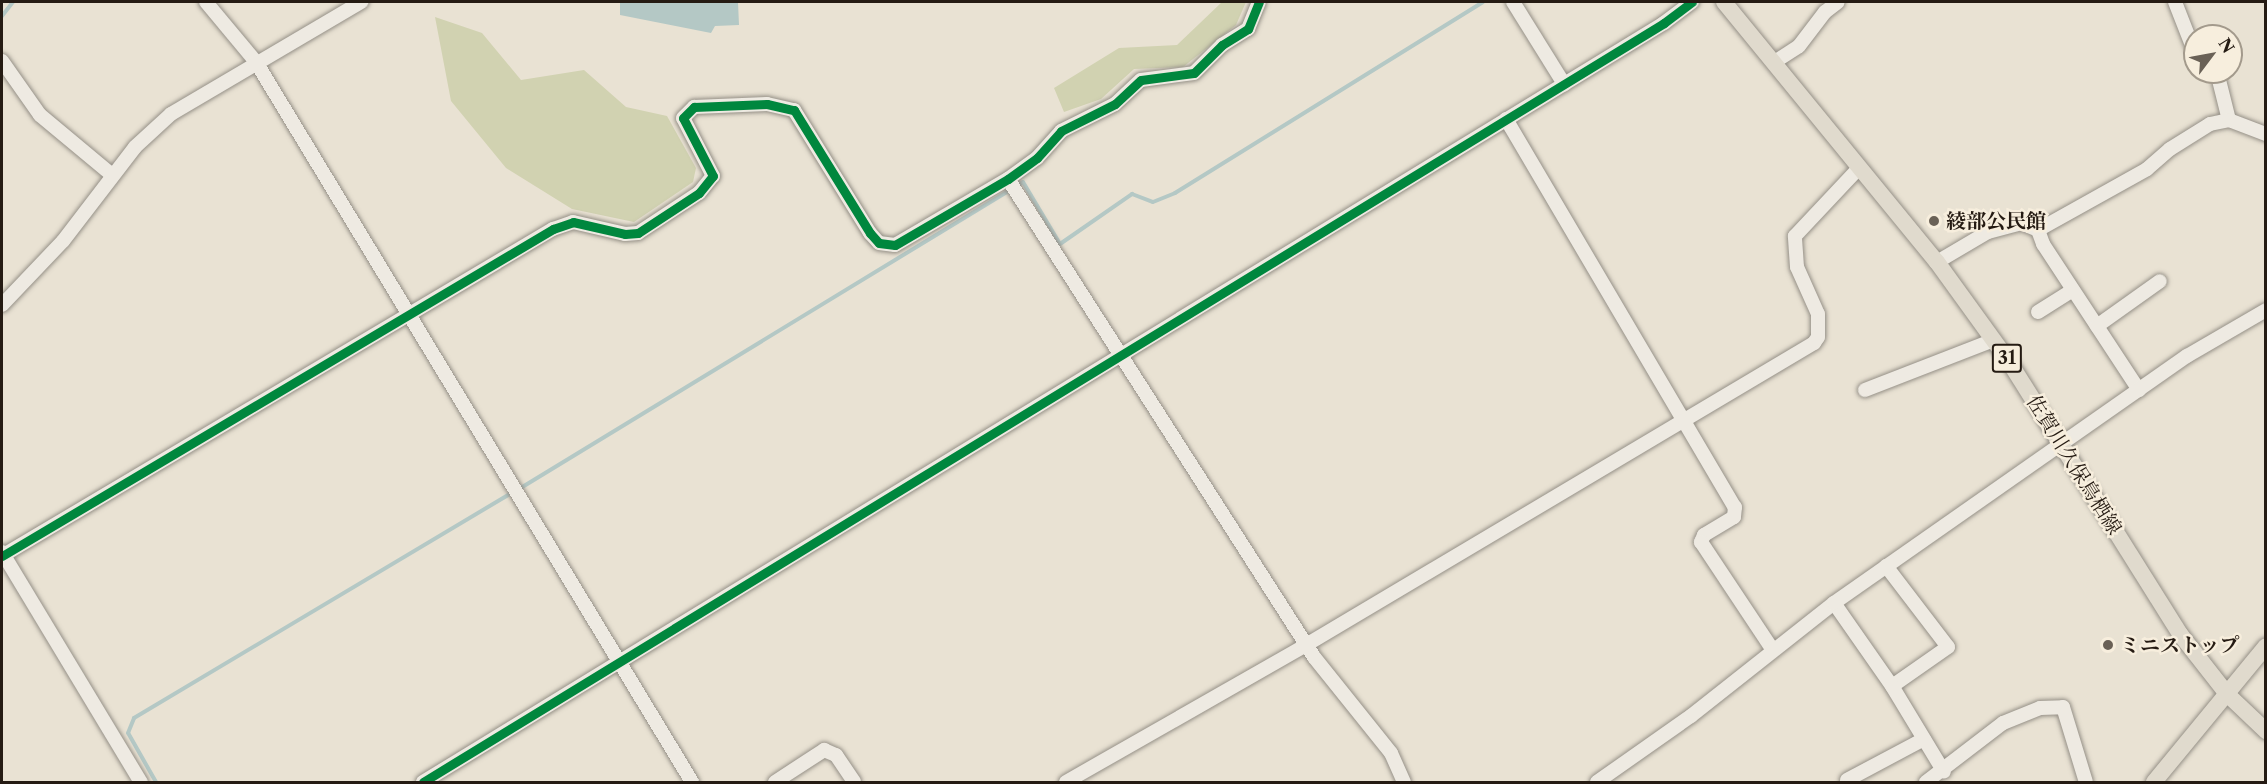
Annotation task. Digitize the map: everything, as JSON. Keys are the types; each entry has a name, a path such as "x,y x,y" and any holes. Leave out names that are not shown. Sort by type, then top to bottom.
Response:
{"main road":[{"name":"佐賀川久保鳥栖線","path":"1724,2 1776,61 1858,169 1937,262 1994,340 2062,445 2162,608 2227,694 2265,731"},
{"path":"2154,783 2265,646"}],"street":[{"path":"206,2 256,62 692,783"},
{"path":"2,305 63,241 112,175 171,114 361,2"},
{"path":"141,783 2,554 407,313 564,223 638,233 699,193 713,176 686,126 686,112 694,107 767,104 794,110 870,233 886,246 895,245 1008,179 1037,158 1061,131 1115,104 1142,80 1194,74 1221,45 1248,29 1259,2"},
{"path":"1513,2 1564,84"},
{"path":"423,783 1118,355 1564,84 1692,2"},
{"path":"1776,61 1799,46 1825,12 1838,2"},
{"path":"2175,2 2184,24"},
{"path":"2,61 40,115 112,175"},
{"path":"2220,84 2229,120"},
{"path":"1506,119 1735,507 1734,517 1704,535 1701,542 1772,649"},
{"path":"1937,262 1988,232 2021,224 2038,230 2147,169 2170,149 2210,124 2229,120 2265,134"},
{"path":"1066,783 1306,645 1814,343 1818,337 1818,314 1797,267 1795,236 1858,169"},
{"path":"1008,179 1118,355 1306,645 1332,683 1390,753 1404,783"},
{"path":"2038,230 2043,244 2139,390"},
{"path":"2097,326 2160,281"},
{"path":"2038,312 2073,290"},
{"path":"1597,783 1691,716 1772,649 1886,566 2187,356 2265,310"},
{"path":"1864,390 1994,340"},
{"path":"1886,566 1948,647 1892,686"},
{"path":"1834,603 1892,686 1944,772"},
{"path":"1926,783 1944,772 2003,723 2040,708 2063,707 2086,783"},
{"path":"1846,780 1924,739"},
{"path":"775,783 824,750 836,755 854,783"}],"green space":[{"path":"1222,2 1246,2 1236,25 1183,67 1134,69 1101,99 1064,112 1054,88 1119,48 1177,45"},
{"path":"435,17 482,33 521,80 584,70 626,107 667,116 696,168 693,182 634,222 572,209 506,168 451,101"}],"shaded area":[{"path":"620,2 738,2 739,25 715,26 711,33 620,15"}],"waterway":[{"path":"2,16 13,2"},
{"path":"1017,186 1023,182 1060,244 1132,194 1153,202 1175,193 1483,2"},
{"path":"519,489 1010,190"},
{"path":"156,782 128,733 134,718 513,492"}],"cycle path":[{"path":"2,556 553,229 573,222 625,234 638,233 699,193 713,176 683,118 694,107 767,104 794,110 870,233 879,243 895,245 1008,179 1037,158 1061,131 1115,104 1141,80 1194,73 1222,45 1248,29 1259,2"},
{"path":"423,782 1664,23 1692,2"}],"place":[{"name":"綾部公民館","path":"1934,221"},
{"name":"ミニストップ","path":"2108,645"}]}
